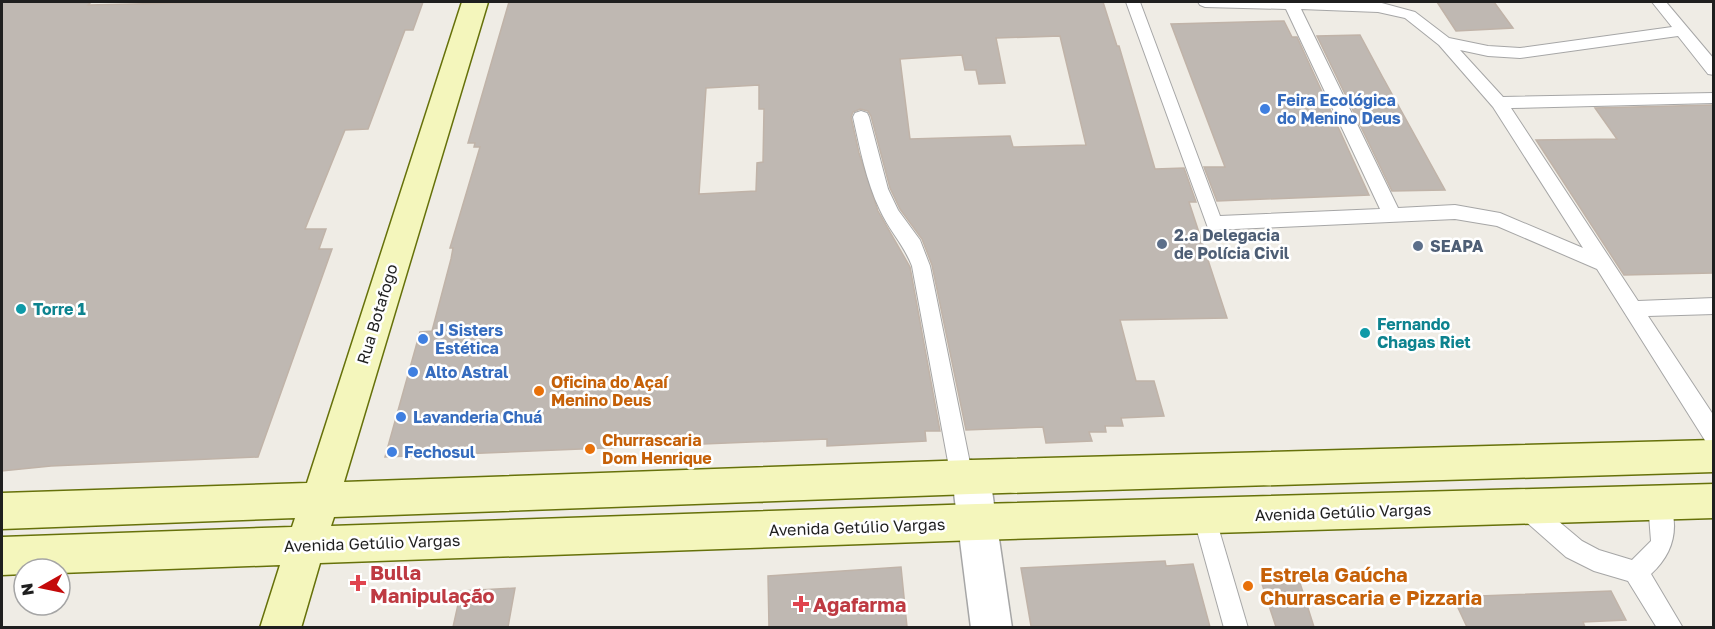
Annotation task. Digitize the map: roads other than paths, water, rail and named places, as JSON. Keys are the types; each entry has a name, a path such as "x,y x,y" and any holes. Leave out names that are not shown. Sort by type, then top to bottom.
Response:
{"main road":[{"name":"Rua Botafogo","path":"280,627 475,2"},
{"path":"2,511 953,478 1713,456"},
{"path":"931,524 953,478"},
{"name":"Avenida Getúlio Vargas","path":"2,556 977,522 1713,501"}],"street":[{"path":"953,478 977,522 992,627"}],"lane":[{"path":"1133,2 1214,223 1455,212 1500,220 1605,265"},
{"path":"1204,2 1378,7 1410,15 1444,42 1499,103 1713,435"},
{"path":"1659,2 1713,70"},
{"path":"1291,4 1392,215"},
{"path":"1444,42 1488,51 1520,53 1681,31"},
{"path":"1499,103 1713,98"},
{"path":"861,117 879,189 890,213 913,244 921,266 953,478"},
{"path":"1633,309 1713,306"},
{"path":"1636,572 1660,550 1665,538 1659,502"},
{"path":"1524,506 1574,549 1594,560 1636,572 1671,627"},
{"path":"1204,516 1236,627"}],"place":[{"name":"Feira Ecológica do Menino Deus","path":"1265,109"},
{"name":"2.ª Delegacia de Polícia Civil","path":"1162,244"},
{"name":"SEAPA","path":"1418,246"},
{"name":"Torre 1","path":"21,309"},
{"name":"Fernando Chagas Riet","path":"1365,333"},
{"name":"J Sisters Estética","path":"423,339"},
{"name":"Alto Astral","path":"413,372"},
{"name":"Oficina do Açaí Menino Deus","path":"539,391"},
{"name":"Lavanderia Chuá","path":"401,417"},
{"name":"Churrascaria Dom Henrique","path":"590,449"},
{"name":"Fechosul","path":"392,452"},
{"name":"Bulla Manipulação","path":"358,583"},
{"name":"Estrela Gaúcha Churrascaria e Pizzaria","path":"1248,586"},
{"name":"Agafarma","path":"801,604"}]}
